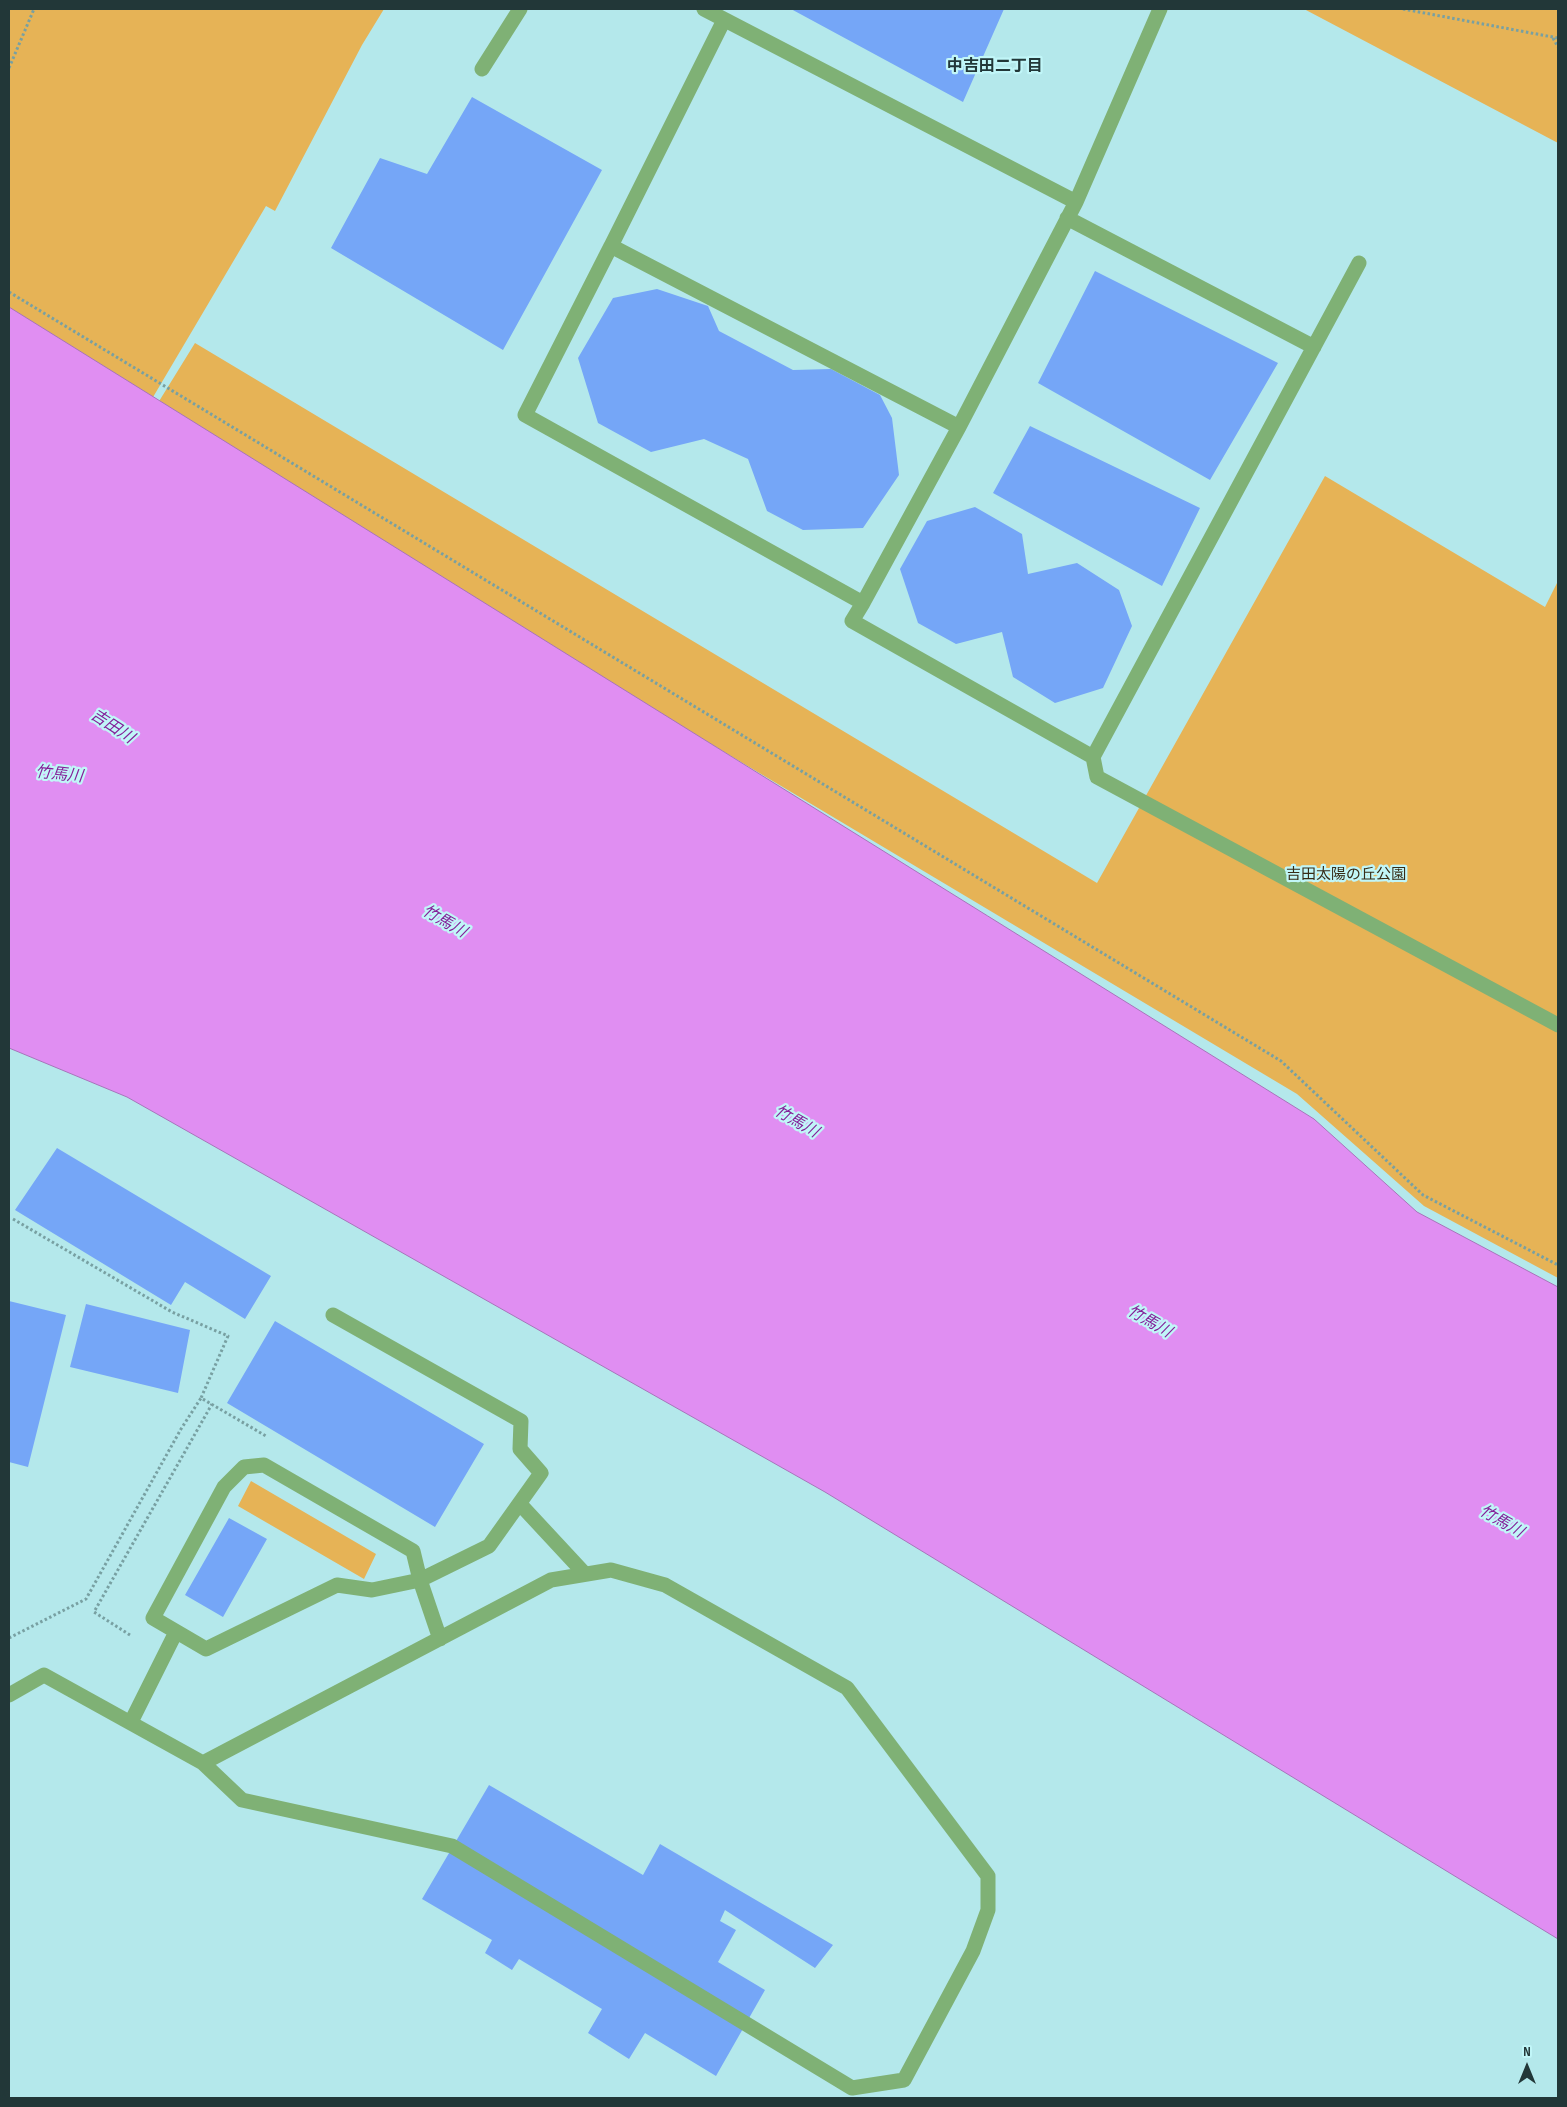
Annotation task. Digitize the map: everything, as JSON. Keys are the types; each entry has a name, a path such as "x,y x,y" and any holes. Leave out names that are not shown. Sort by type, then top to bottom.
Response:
{"street":[{"path":"482,69 520,9"},
{"path":"704,9 1076,202"},
{"path":"1093,757 852,621 959,427 1076,202 1160,9"},
{"path":"724,20 612,246 525,415 863,603"},
{"path":"1067,218 1314,347"},
{"path":"612,246 959,427"},
{"path":"1359,263 1093,757 1097,777 1558,1025"},
{"path":"333,1315 521,1421 520,1449 541,1473 489,1546 420,1580 372,1590 337,1585 206,1649 153,1618 224,1487 244,1467 264,1465 414,1551 420,1580 440,1639"},
{"path":"520,1504 585,1574"},
{"path":"9,1695 44,1675 203,1763 242,1800 452,1846 852,2088 904,2080 973,1951 988,1910 988,1876 847,1688 665,1585 611,1570 551,1580 203,1763"},
{"path":"131,1722 176,1632"}],"path":[{"path":"9,68 34,9"},
{"path":"1403,9 1558,38"},
{"path":"1553,37 1558,47"},
{"path":"9,292 1281,1062 1423,1195 1558,1264"},
{"path":"9,1638 86,1599 181,1428 201,1398 228,1336 172,1312 13,1219"},
{"path":"201,1398 270,1438"},
{"path":"164,1657 94,1612 212,1404"}],"green space":[{"path":"9,9 384,9 362,45 275,211 266,206 146,409 9,309"},
{"path":"1304,9 1558,9 1558,143"},
{"name":"吉田太陽の丘公園","path":"195,343 1097,883 1325,476 1545,607 1558,581 1558,1278 1424,1206 1297,1094 153,411"},
{"path":"251,1481 376,1554 364,1579 238,1506"}],"water":[{"path":"9,307 1314,1119 1417,1212 1558,1287 1558,1939 825,1492 127,1097 9,1048"}],"building":[{"path":"791,9 1004,9 963,102"},
{"path":"472,97 602,170 503,350 331,248 380,158 427,174"},
{"path":"1095,271 1278,363 1210,480 1038,383"},
{"path":"657,289 708,306 719,331 793,370 831,369 880,395 892,418 899,475 863,528 803,530 767,511 748,459 704,439 651,452 598,423 578,358 613,298"},
{"path":"1030,426 1200,508 1162,586 993,493"},
{"path":"975,507 1022,534 1028,574 1077,563 1119,590 1132,626 1103,688 1055,703 1013,677 1002,632 956,644 918,623 900,569 927,521"},
{"path":"57,1148 271,1276 245,1319 185,1282 171,1305 15,1210"},
{"path":"9,1301 66,1315 28,1467 9,1462"},
{"path":"86,1304 190,1330 178,1393 70,1367"},
{"path":"275,1321 484,1444 435,1527 227,1403"},
{"path":"229,1518 267,1539 223,1617 185,1595"},
{"path":"489,1785 643,1875 660,1844 833,1945 815,1968 725,1910 720,1921 736,1930 718,1962 765,1990 716,2076 645,2033 629,2059 588,2033 602,2009 519,1959 512,1970 485,1953 492,1940 422,1899"}],"district":[{"name":"中吉田二丁目","path":"995,67"}],"water label":[{"name":"吉田川","path":"112,727"},
{"name":"竹馬川","path":"59,775"},
{"name":"竹馬川","path":"444,922"},
{"name":"竹馬川","path":"796,1122"},
{"name":"竹馬川","path":"1149,1322"},
{"name":"竹馬川","path":"1501,1522"}]}
